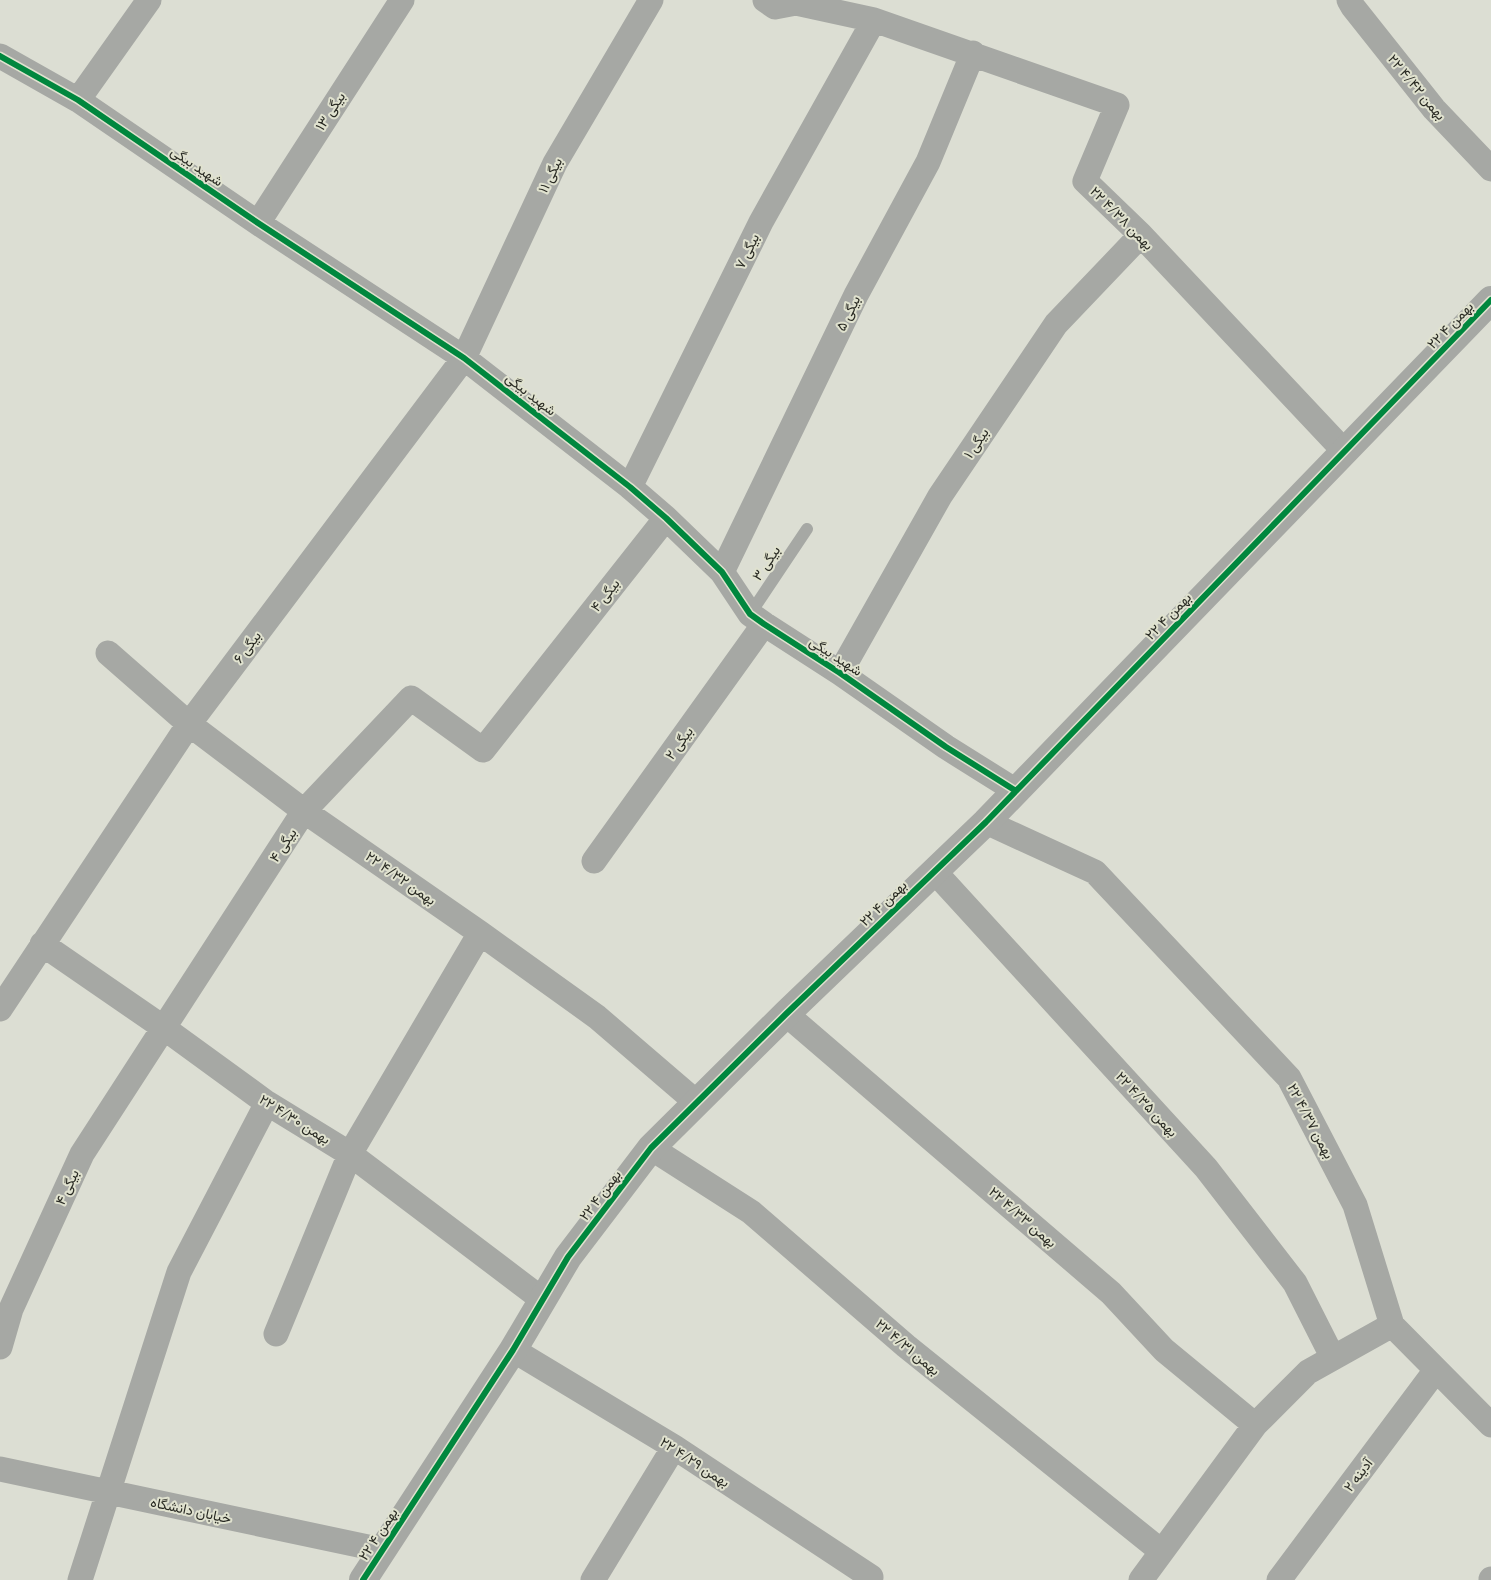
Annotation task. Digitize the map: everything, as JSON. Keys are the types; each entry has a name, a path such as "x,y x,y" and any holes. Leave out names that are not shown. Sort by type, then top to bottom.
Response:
{"street":[{"path":"78,100 149,0"},
{"name":"بیگی ۱۳","path":"258,223 402,0"},
{"name":"بیگی ۱۱","path":"464,358 555,163 651,0"},
{"name":"۲۲ بهمن ۴/۳۸","path":"765,0 775,7 796,3 874,20 973,53 1117,105 1085,181 1141,235 1345,452"},
{"name":"۲۲ بهمن ۴/۴۲","path":"1349,0 1352,8 1434,109 1491,169"},
{"name":"بیگی ۷","path":"630,487 761,222 874,20"},
{"name":"بیگی ۵","path":"722,572 856,295 928,162 973,53"},
{"name":"شهید بیگی","path":"0,56 78,100 258,223 464,358 630,487 666,518 722,572 757,619 1016,791"},
{"name":"بیگی ۱","path":"840,673 940,496 1056,324 1141,235"},
{"name":"۲۲ بهمن ۴","path":"363,1580 513,1350 568,1257 651,1148 786,1014 986,822 1491,300"},
{"name":"بیگی ۶","path":"0,1009 189,724 464,358"},
{"name":"بیگی ۴","path":"0,1347 11,1309 82,1154 304,812 411,698 483,750 666,518"},
{"name":"بیگی ۲","path":"594,861 757,619"},
{"name":"۲۲ بهمن ۴/۳۲","path":"108,653 189,724 304,812 480,932 597,1017 696,1102"},
{"name":"۲۲ بهمن ۴/۳۷","path":"986,822 1095,872 1288,1078 1355,1205 1392,1325 1491,1425"},
{"name":"۲۲ بهمن ۴/۳۵","path":"934,871 1206,1168 1295,1283 1334,1358"},
{"path":"276,1334 350,1154 480,932"},
{"name":"۲۲ بهمن ۴/۳۰","path":"42,944 164,1028 267,1103 350,1154 543,1300"},
{"name":"۲۲ بهمن ۴/۳۳","path":"786,1014 1111,1293 1164,1350 1255,1425"},
{"path":"80,1580 179,1272 267,1103"},
{"name":"۲۲ بهمن ۴/۳۱","path":"651,1148 751,1212 906,1346 1161,1551"},
{"path":"1141,1580 1255,1425 1308,1372 1392,1325"},
{"name":"۲۲ بهمن ۴/۲۹","path":"513,1350 674,1447 871,1576 869,1580"},
{"name":"آدینه ۲","path":"1279,1580 1436,1370"},
{"path":"593,1580 674,1447"},
{"name":"خیابان دانشگاه","path":"0,1469 382,1550"}],"lane":[{"name":"بیگی ۳","path":"757,619 807,529"}],"cycle path":[{"path":"0,56 78,100 258,223 464,358 630,487 666,518 722,572 750,614 840,673 946,747 1016,791"},
{"path":"363,1580 513,1350 568,1257 651,1148 786,1014 986,822 1491,300"}]}
